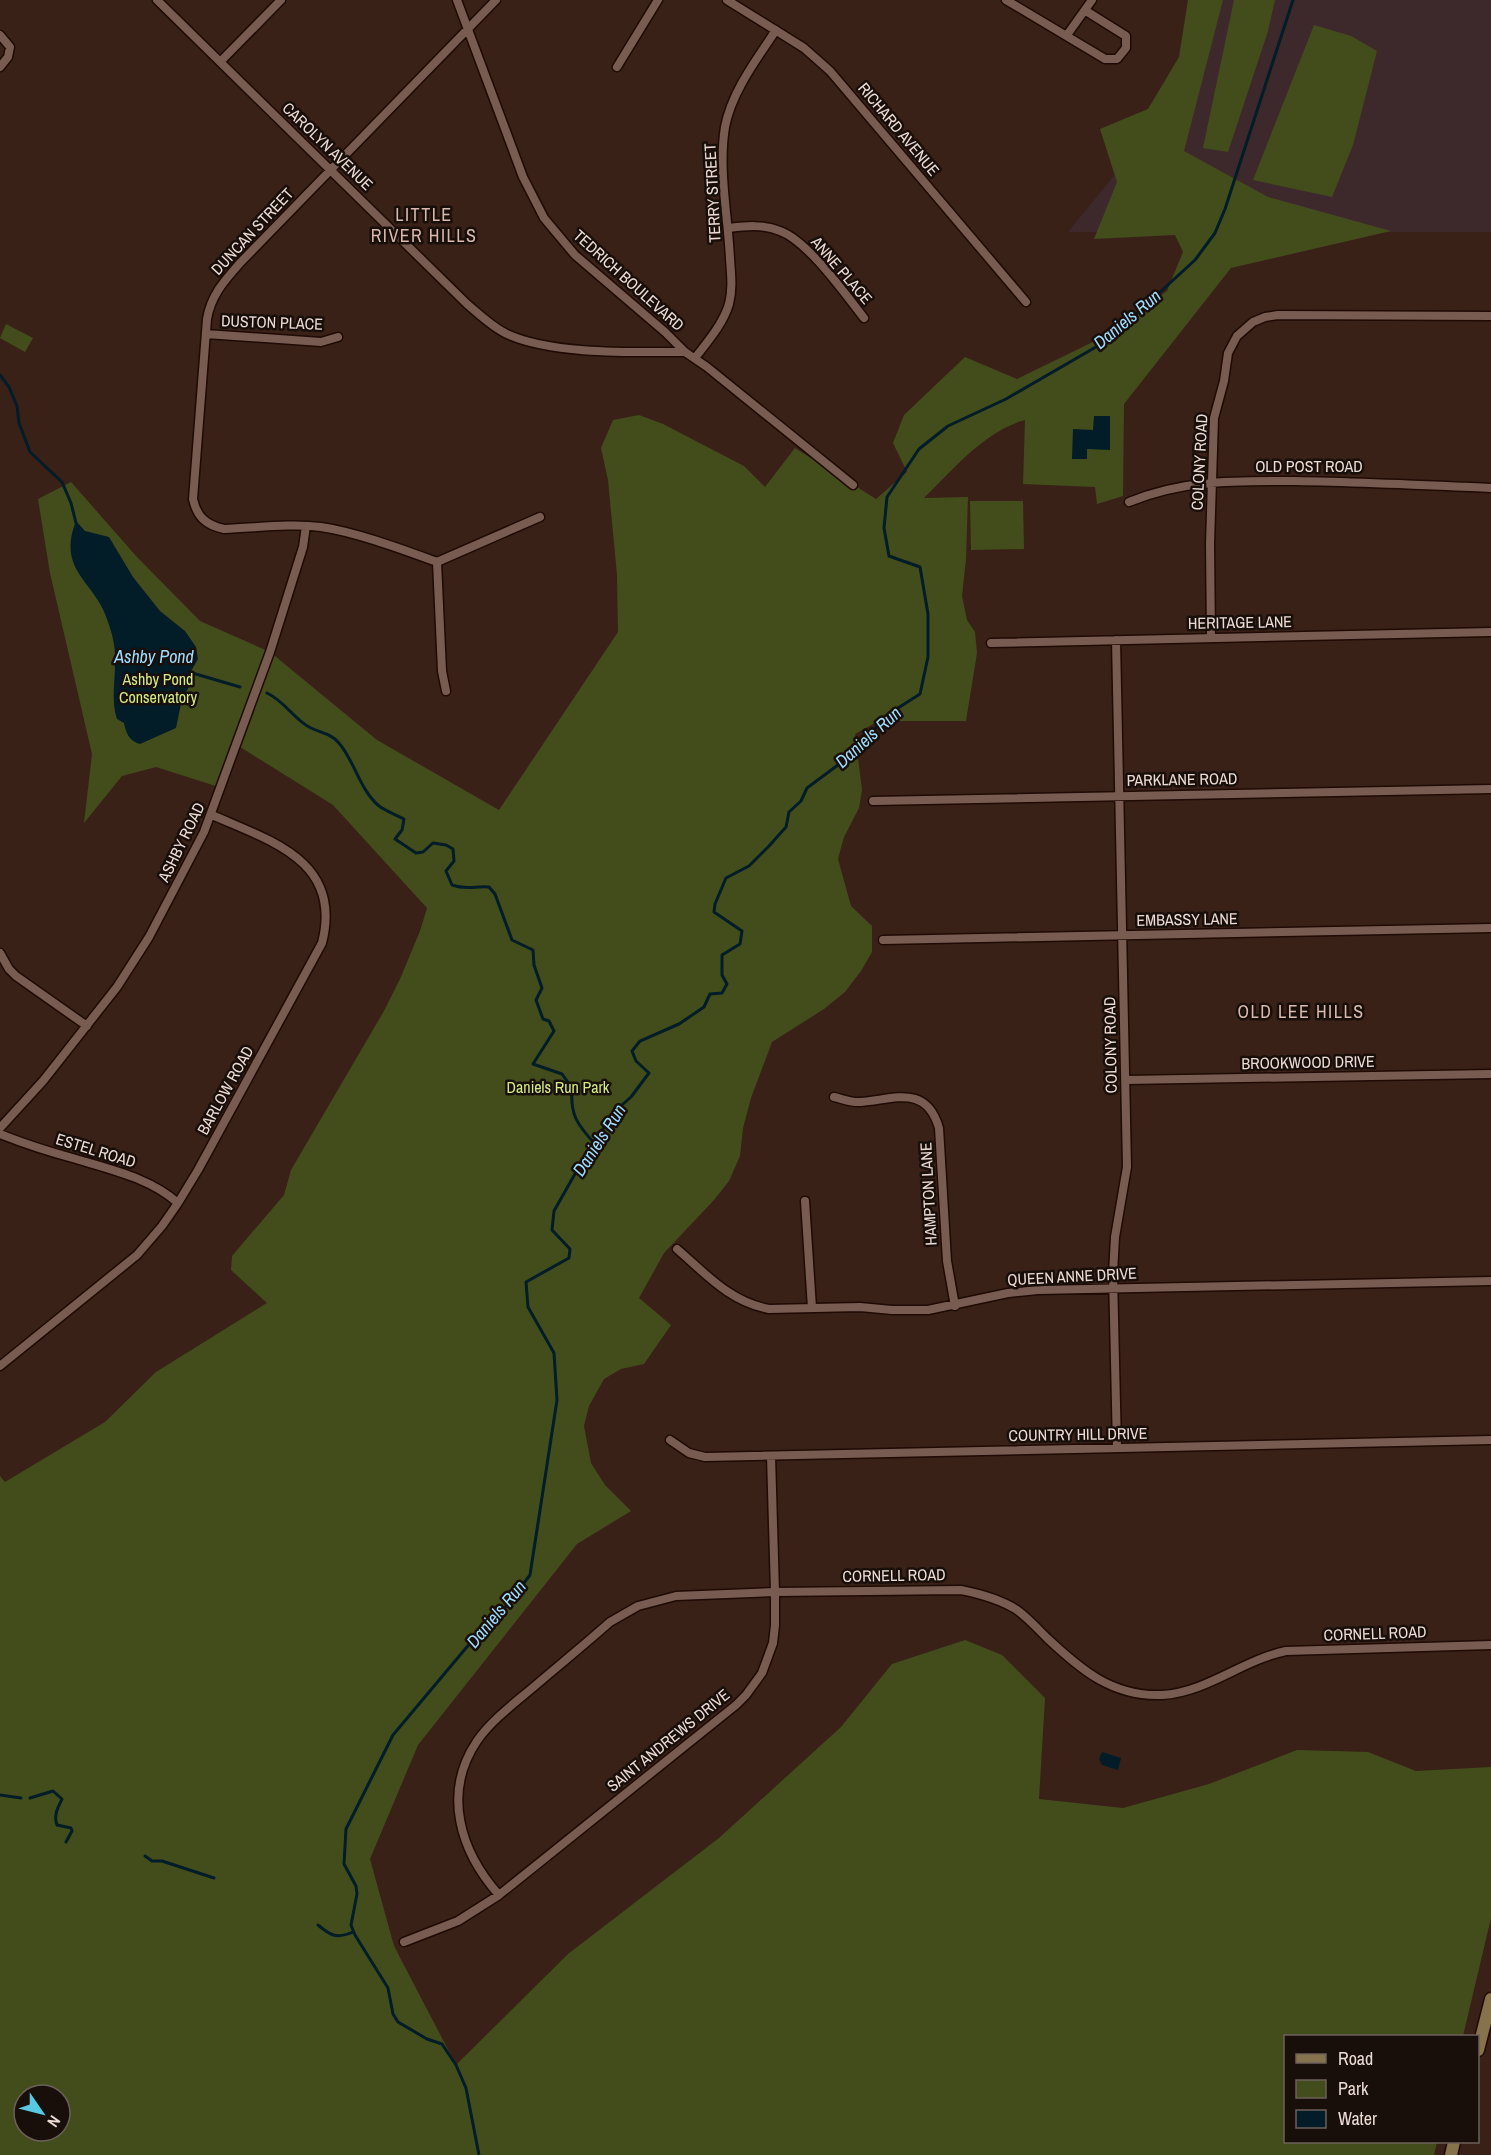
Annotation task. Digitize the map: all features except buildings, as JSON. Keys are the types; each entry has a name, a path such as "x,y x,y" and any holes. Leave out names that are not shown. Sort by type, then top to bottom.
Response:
{"main road":[{"path":"1479,2046 1491,1999"}],"street":[{"name":"CAROLYN AVENUE","path":"158,0 467,304 505,333 529,342 562,347 634,352 685,352"},
{"path":"220,62 280,0"},
{"name":"TEDRICH BOULEVARD","path":"457,0 523,177 544,218 575,255 685,352 853,485"},
{"name":"DUNCAN STREET","path":"437,562 324,528 306,526 224,529 207,523 199,517 193,499 206,334 209,309 224,281 469,30 495,0"},
{"path":"617,67 658,0"},
{"name":"RICHARD AVENUE","path":"727,0 804,48 830,71 1026,302"},
{"path":"1006,0 1106,59 1117,59 1126,48 1126,36 1086,11"},
{"path":"1067,35 1092,0"},
{"name":"TERRY STREET","path":"695,358 718,327 729,303 731,282 729,228 723,171 726,125 737,93 776,30"},
{"path":"0,35 10,47 8,57 0,67"},
{"name":"ANNE PLACE","path":"729,228 767,227 796,240 864,318"},
{"name":"COLONY ROAD","path":"1211,638 1210,544 1214,418 1224,381 1228,353 1237,336 1253,322 1265,317 1285,315 1491,316"},
{"name":"DUSTON PLACE","path":"206,334 321,342 338,337"},
{"name":"OLD POST ROAD","path":"1129,502 1187,484 1213,482 1377,482 1491,488"},
{"path":"446,691 442,671 437,562 540,518"},
{"name":"ASHBY ROAD","path":"0,1128 43,1081 117,987 149,937 212,815 270,651 303,547 306,526"},
{"name":"HERITAGE LANE","path":"991,643 1491,632"},
{"name":"COLONY ROAD","path":"1116,640 1127,1167 1115,1237 1118,1448"},
{"name":"PARKLANE ROAD","path":"873,801 1491,789"},
{"name":"BARLOW ROAD","path":"0,1366 135,1257 162,1226 178,1203 322,943 325,909 321,891 314,876 303,862 284,849 212,815"},
{"name":"EMBASSY LANE","path":"883,940 1491,928"},
{"path":"0,954 16,976 87,1026"},
{"name":"BROOKWOOD DRIVE","path":"1126,1080 1491,1074"},
{"name":"HAMPTON LANE","path":"834,1096 854,1102 896,1096 906,1097 920,1102 933,1115 939,1128 947,1261 955,1306"},
{"name":"ESTEL ROAD","path":"0,1134 25,1144 139,1179 159,1188 178,1203"},
{"path":"805,1201 812,1308"},
{"name":"QUEEN ANNE DRIVE","path":"677,1249 725,1291 744,1302 769,1309 860,1307 918,1311 955,1306 1023,1291 1491,1281"},
{"name":"COUNTRY HILL DRIVE","path":"670,1440 689,1453 705,1457 1491,1440"},
{"name":"SAINT ANDREWS DRIVE","path":"404,1942 458,1921 499,1895 746,1695 762,1673 773,1643 775,1625 771,1456"},
{"name":"CORNELL ROAD","path":"499,1895 474,1862 466,1847 459,1820 459,1792 465,1766 477,1741 486,1730 610,1622 638,1606 676,1596 943,1589 980,1594 1001,1601 1018,1611 1090,1675 1122,1689 1151,1695 1194,1689 1260,1658 1286,1651 1491,1645"}],"shaded area":[{"path":"1200,0 1491,0 1491,232 1068,232 1189,84"}],"green space":[{"path":"1188,0 1223,0 1184,151 1268,197 1391,231 1231,268 1124,404 1123,496 1097,504 1095,487 1023,484 1025,420 997,432 970,452 924,498 968,497 962,596 967,620 975,632 977,653 966,721 875,723 855,734 862,790 859,808 844,837 838,859 851,906 872,926 872,952 845,992 824,1009 772,1042 751,1098 743,1128 740,1156 729,1181 664,1253 639,1298 671,1325 644,1364 621,1369 604,1379 589,1406 584,1426 591,1463 605,1485 631,1511 577,1544 418,1745 370,1859 394,1946 456,2065 568,1954 719,1838 841,1727 892,1664 965,1640 1002,1655 1045,1698 1039,1799 1123,1808 1209,1784 1297,1750 1368,1752 1416,1771 1491,1767 1491,1918 1463,2035 1284,2035 1284,2143 1437,2143 1434,2155 0,2155 0,1476 5,1482 105,1422 156,1372 267,1303 231,1270 232,1256 284,1195 291,1170 384,1011 400,979 427,908 333,805 237,745 222,788 156,767 122,776 84,823 92,754 50,573 38,499 71,482 136,556 200,621 270,652 377,740 499,810 618,632 617,575 608,480 601,448 613,420 639,415 663,424 744,466 765,487 795,448 876,499 907,472 893,443 904,415 965,357 1017,379 1103,337 1167,291 1183,252 1175,235 1094,239 1117,182 1100,129 1148,109 1179,57"},
{"path":"1234,0 1275,0 1268,31 1228,152 1203,148"},
{"path":"1314,25 1351,36 1377,51 1353,145 1332,197 1253,180"},
{"path":"6,324 33,338 25,352 0,338"},
{"path":"970,501 1023,501 1024,549 971,550"}],"water":[{"path":"1094,416 1110,416 1110,450 1087,449 1087,459 1072,459 1073,429 1093,430"},
{"name":"Ashby Pond","path":"76,521 85,531 109,537 133,577 160,611 185,631 196,647 198,659 191,671 190,685 182,699 176,728 140,744 131,739 124,723 117,719 114,699 114,643 102,608 74,565 71,538"},
{"path":"1102,1752 1121,1758 1118,1770 1102,1765 1099,1759"}],"waterway":[{"name":"Daniels Run","path":"479,2155 466,2088 456,2065 442,2044 427,2039 398,2022 393,2014 388,1988 355,1935 351,1925 357,1894 356,1886 344,1864 346,1829 393,1735 466,1648 508,1604 530,1575 557,1400 554,1353 528,1307 526,1282 569,1258 570,1249 552,1230 554,1211 613,1113 631,1097 649,1073 636,1061 632,1051 640,1041 679,1024 704,1007 710,994 722,993 727,984 722,975 722,955 740,944 742,931 714,912 726,878 749,866 769,846 786,827 789,812 801,801 807,788 850,756 887,715 920,694 928,657 928,614 920,567 889,556 884,528 887,497 919,449 948,426 1006,399 1108,340 1195,260 1215,233 1225,209 1293,0"},
{"path":"0,375 9,387 17,406 19,423 30,452 62,482 76,523"},
{"path":"189,672 240,687"},
{"path":"267,693 280,701 305,725 330,736 339,743 372,799 382,808 404,819 402,830 395,839 416,853 423,852 433,843 446,845 453,849 454,861 446,871 452,885 466,888 489,887 495,894 512,940 533,950 534,965 542,988 536,1000 543,1019 549,1021 554,1031 533,1064 562,1074 572,1088 572,1105 576,1118 594,1143"},
{"path":"30,1798 53,1791 62,1799 57,1810 56,1821 57,1825 71,1828 72,1831 66,1842"},
{"path":"0,1795 21,1798"},
{"path":"145,1856 152,1861 162,1861 214,1878"},
{"path":"318,1925 334,1935 353,1932"}],"district":[{"name":"LITTLE RIVER HILLS","path":"424,224"},
{"name":"OLD LEE HILLS","path":"1301,1011"}],"park label":[{"name":"Ashby Pond Conservatory","path":"158,688"},
{"name":"Daniels Run Park","path":"558,1087"}]}
